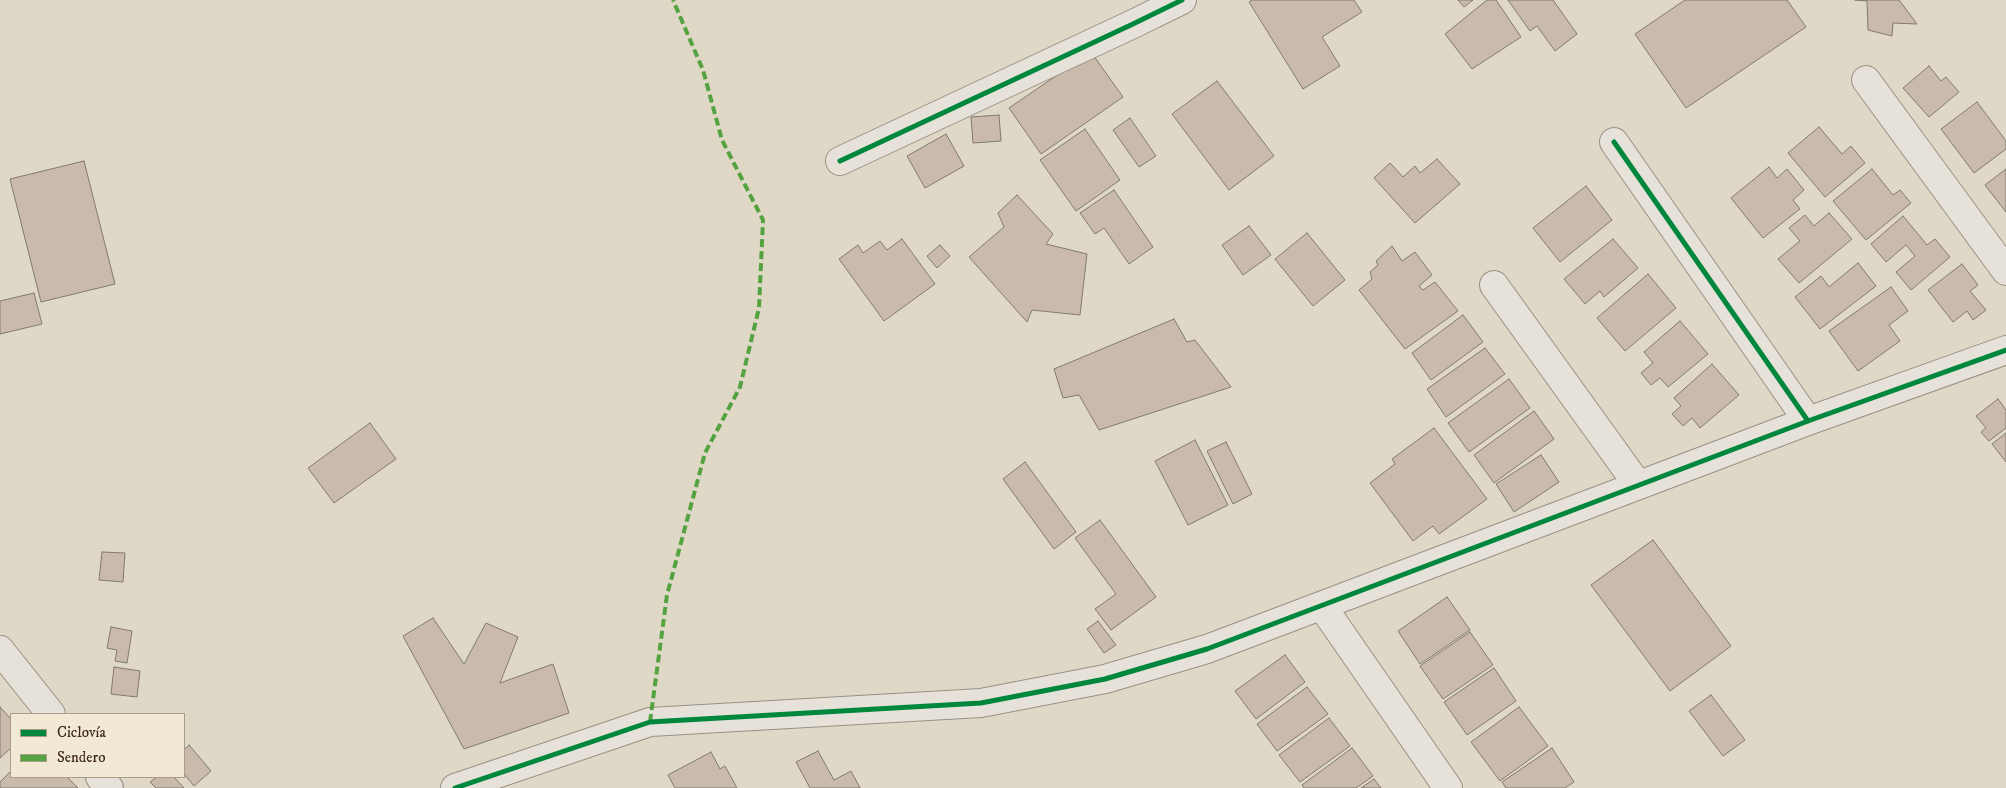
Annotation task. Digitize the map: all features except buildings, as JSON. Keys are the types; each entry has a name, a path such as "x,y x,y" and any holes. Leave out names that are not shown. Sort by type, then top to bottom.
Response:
{"street":[{"path":"840,161 1182,0"},
{"path":"1866,80 2006,271"},
{"path":"1614,142 1808,420"},
{"path":"1494,285 1638,485"},
{"path":"455,788 650,722 981,703 1105,679 1207,649 1808,420 2006,350"},
{"path":"1322,606 1448,788"},
{"path":"0,650 50,713"},
{"path":"101,778 109,788"}],"marked path":[{"path":"650,722 667,595 705,453 740,387 759,308 763,220 722,140 703,70 673,0"}],"cycle path":[{"path":"840,161 1182,0"},
{"path":"1614,142 1808,421"},
{"path":"455,788 650,722 981,703 1105,679 1207,649 1808,421 2006,350"}]}
